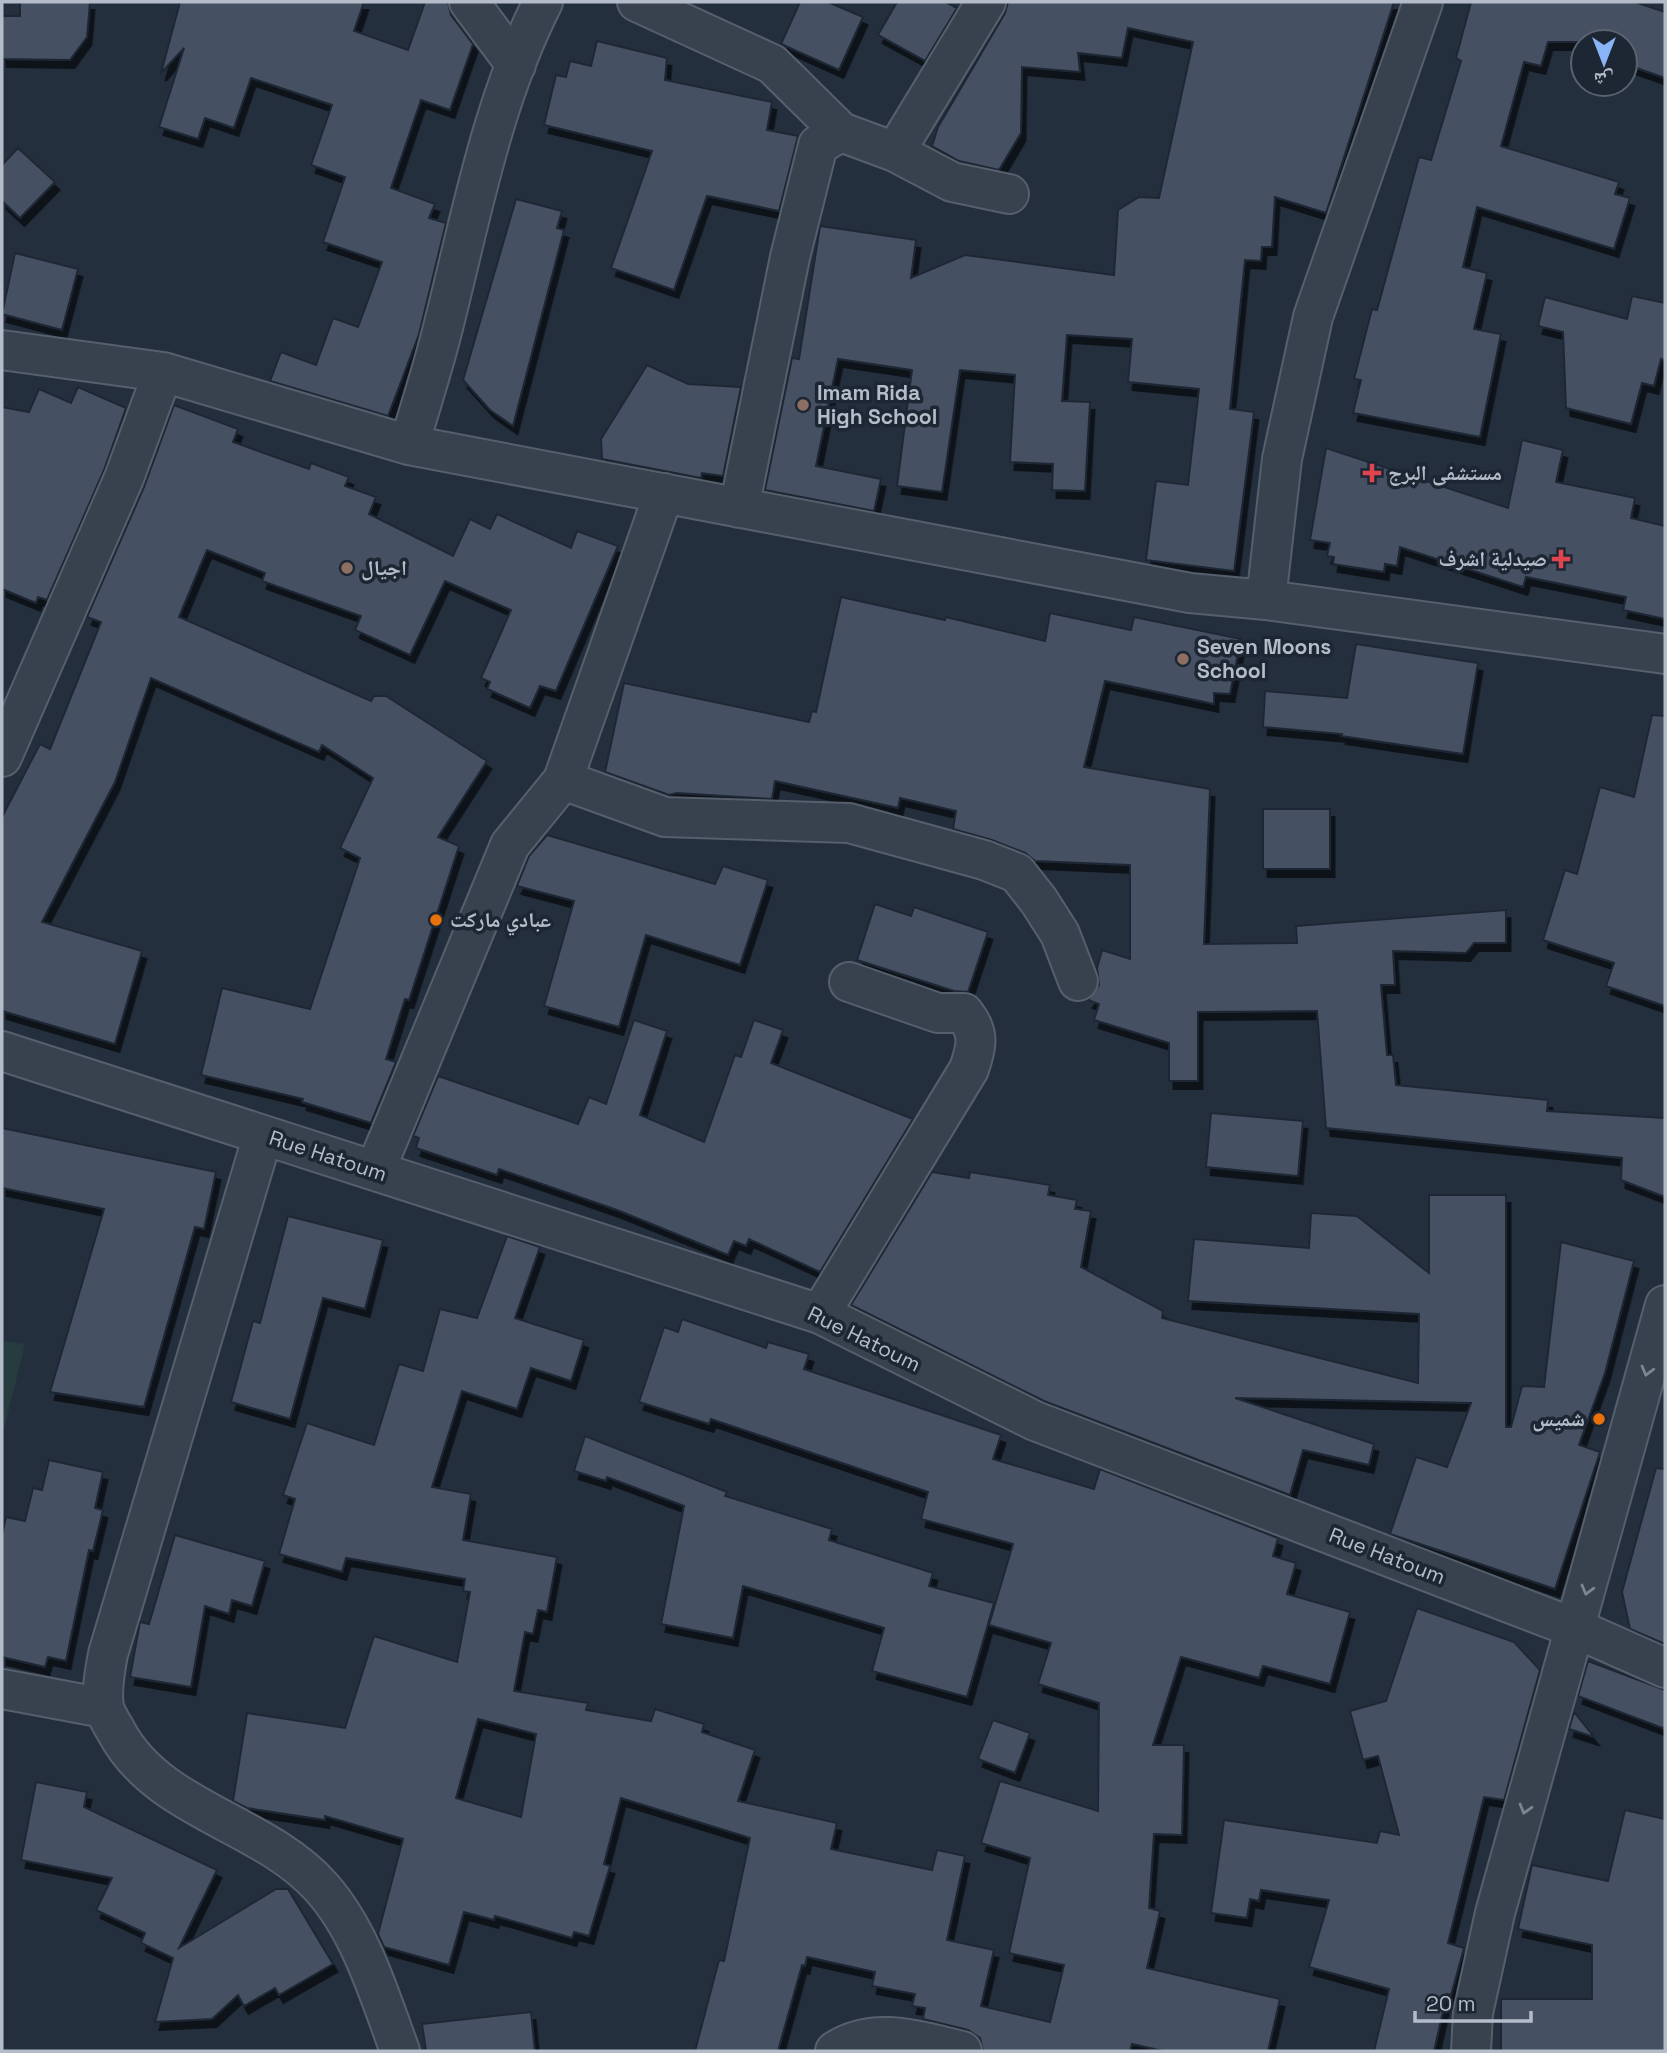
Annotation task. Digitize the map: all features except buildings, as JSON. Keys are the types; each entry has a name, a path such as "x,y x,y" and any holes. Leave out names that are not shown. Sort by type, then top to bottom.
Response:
{"street":[{"path":"470,2 516,65"},
{"path":"409,445 439,343 467,224 516,65 542,2"},
{"path":"637,2 772,64 841,132 895,152 952,182 1009,194"},
{"path":"895,152 986,2"},
{"path":"1266,600 1282,459 1313,317 1423,2"},
{"path":"739,508 790,257 818,145 841,132"},
{"path":"2,350 163,372 409,445 1190,593 1266,600 1665,654"},
{"path":"2,757 124,478 163,372"},
{"path":"375,1171 509,845 563,780 664,493"},
{"path":"563,780 665,817 849,823 984,860 1017,873 1060,934 1078,981"},
{"path":"820,1314 969,1069 977,1043 975,1026 964,1013 938,1013 849,982"},
{"name":"Rue Hatoum","path":"2,1051 820,1314 1035,1421 1577,1629 1665,1668"},
{"path":"262,1135 108,1654 104,1708 124,1746 150,1774 180,1796 255,1836 322,1887 349,1927 400,2051"},
{"path":"1471,2051 1473,2013 1495,1913 1577,1629 1665,1305"},
{"path":"2,1689 104,1708"},
{"path":"835,2051 874,2036 916,2040 962,2051"}],"green space":[{"path":"2,1341 25,1344 2,1437"}],"place":[{"name":"Imam Rida High School","path":"803,405"},
{"name":"مستشفى البرج","path":"1372,473"},
{"name":"صيدلية اشرف","path":"1561,559"},
{"name":"اجيال","path":"347,568"},
{"name":"Seven Moons School","path":"1183,659"},
{"name":"عبادي ماركت","path":"436,920"},
{"name":"شميس","path":"1599,1419"}]}
